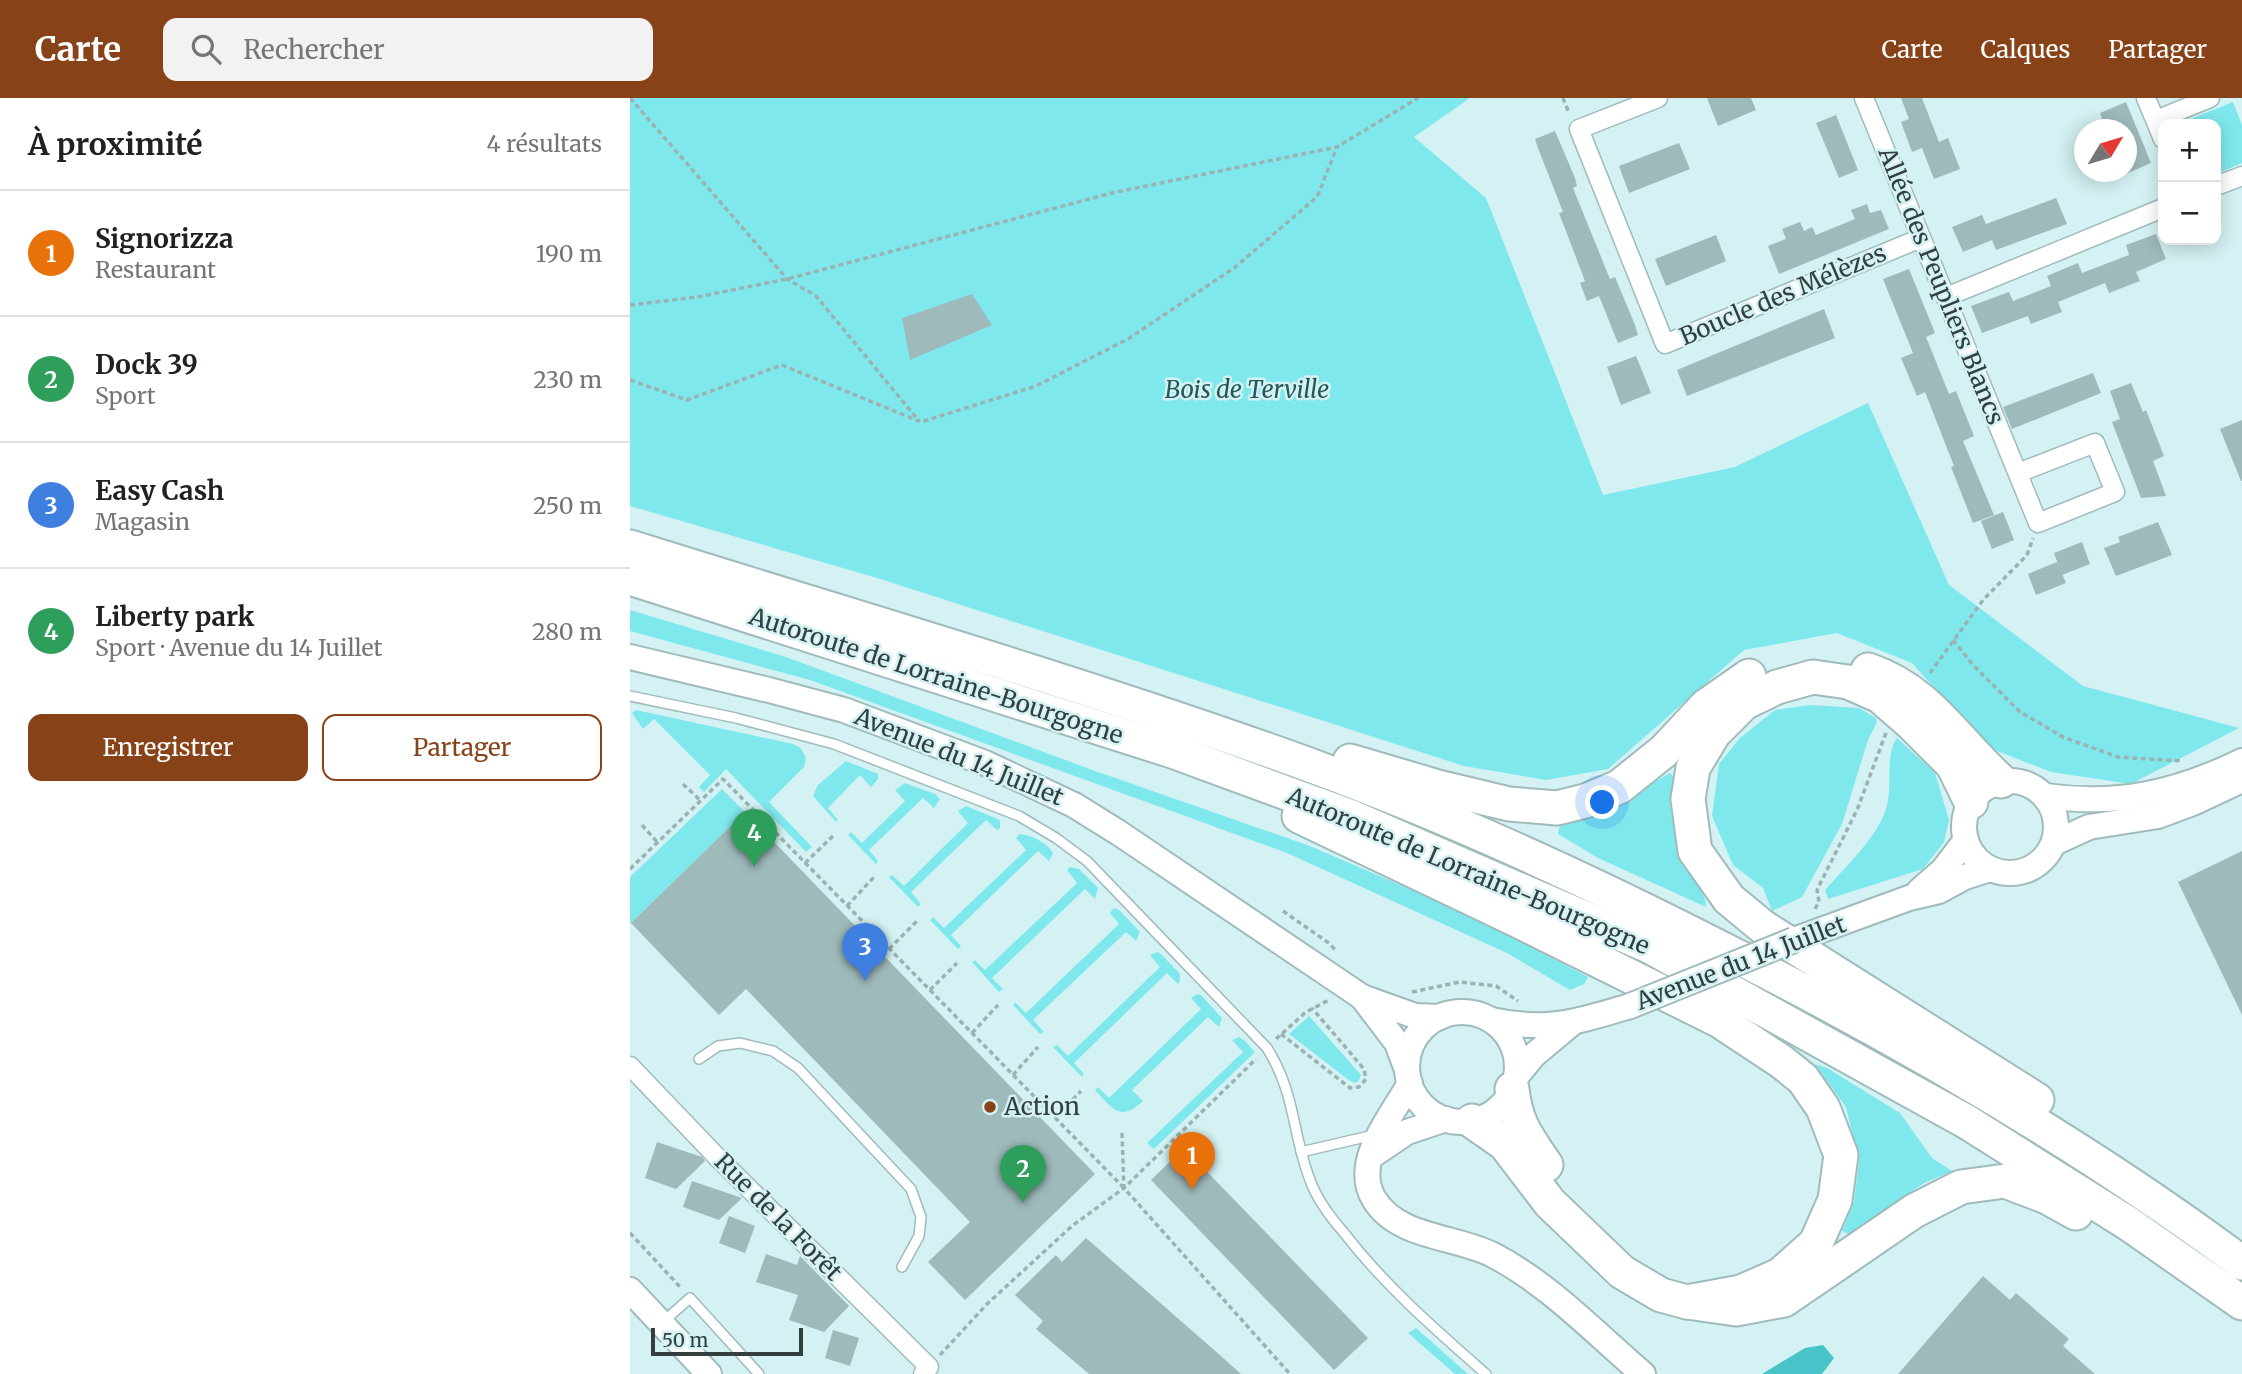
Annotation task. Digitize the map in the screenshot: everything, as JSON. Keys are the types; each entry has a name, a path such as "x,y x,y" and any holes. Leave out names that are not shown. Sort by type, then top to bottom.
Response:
{"highway":[{"name":"Autoroute de Lorraine-Bourgogne","path":"630,547 938,642 1261,747 1421,810 1547,864 1664,919 1810,993 1919,1054 2033,1122 2156,1202 2242,1263"},
{"name":"Autoroute de Lorraine-Bourgogne","path":"630,578 1172,751 1349,816 1649,946 1967,1122 2166,1249 2242,1303"},
{"path":"1261,747 1293,741 1438,787 1508,804 1557,808 1585,801 1619,787 1664,751 1706,706 1755,673 1810,657 1841,661 1879,674 1911,690 1936,711 1975,758 2001,781"},
{"path":"1971,802 1953,765 1880,696 1848,682 1814,677 1777,687 1744,703 1714,733 1693,768 1688,799 1695,851 1729,899 1763,927 1995,1072 2133,1166 2156,1202"},
{"path":"1172,751 1342,838 1517,920 1720,1021 1803,1079 1823,1108 1841,1155 1835,1200 1816,1243 1780,1275 1741,1292 1687,1302"},
{"path":"1514,1083 1514,1112 1523,1131 1569,1199 1588,1240"},
{"path":"1459,1120 1505,1144 1550,1203 1622,1272 1661,1294 1687,1302 1736,1309 1784,1300 1914,1211 1961,1187 2005,1181 2047,1197 2081,1217 2166,1249"}],"main road":[{"name":"Avenue du 14 Juillet","path":"630,657 844,710 985,763 1085,812 1362,997 1415,1016 1440,1017"},
{"path":"2045,796 2090,801 2132,798 2185,785 2242,761"},
{"path":"2054,843 2089,827 2158,816 2242,780"},
{"path":"2001,781 2017,781 2033,786 2045,796 2056,818 2057,831 2054,843 2044,859 2024,872 2012,874 1990,869 1971,852 1966,840 1965,814 1971,802 1989,785 2001,781"},
{"name":"Avenue du 14 Juillet","path":"1909,898 1943,870 1966,840"},
{"name":"Avenue du 14 Juillet","path":"1491,1020 1518,1026 1570,1024 1630,1006 1794,940 1909,898 1939,891 1965,877 1990,869"},
{"name":"Avenue du 14 Juillet","path":"1362,997 1397,1043 1409,1076"},
{"path":"1370,1157 1407,1132 1496,1110 1514,1083 1517,1064 1509,1039 1491,1020 1466,1012 1440,1017 1429,1023 1412,1044 1409,1076 1379,1133 1370,1157 1368,1168 1373,1198 1390,1217 1415,1229 1490,1254 1525,1274 1643,1374"},
{"name":"Avenue du 14 Juillet","path":"1514,1083 1534,1055 1570,1024"},
{"path":"1409,1076 1423,1105 1459,1120"},
{"path":"630,1290 709,1374"}],"street":[{"name":"Boucle des Mélèzes","path":"1658,98 1579,129 1665,344 1922,238"},
{"name":"Allée des Peupliers Blancs","path":"1864,98 2038,523"},
{"path":"2146,98 2158,127"},
{"path":"2155,120 2210,98"},
{"path":"2221,184 2242,176"},
{"path":"1946,297 2158,210"},
{"path":"2018,473 2095,443 2115,492 2038,523"},
{"name":"Rue de la Forêt","path":"630,1066 926,1370"}],"lane":[{"path":"630,696 736,718 834,744 1035,824 1087,861 1267,1048 1280,1069 1293,1109 1310,1182 1326,1212 1373,1270 1413,1310 1486,1374"},
{"path":"699,1059 718,1046 740,1042 773,1051 799,1068 911,1189 920,1217 919,1236 902,1266"},
{"path":"1301,1152 1379,1133"},
{"path":"662,1324 690,1298 759,1374"}],"path":[{"path":"630,98 787,279 816,296 921,422"},
{"path":"630,305 697,297 787,279 1112,193 1337,147 1418,98"},
{"path":"630,380 687,400 782,365 921,422 1036,386 1128,339 1234,268 1317,198 1337,147"},
{"path":"1929,675 1983,600 2027,555 2038,523"},
{"path":"1953,640 1973,666 2020,712 2063,737 2118,757 2183,761"},
{"path":"1813,914 1819,902 1817,890 1857,810 1886,731"},
{"path":"630,869 723,779 1124,1188 1290,1374"},
{"path":"683,784 701,801"},
{"path":"642,825 658,843"},
{"path":"805,863 834,835"},
{"path":"847,906 874,877"},
{"path":"889,949 917,921"},
{"path":"930,990 957,963"},
{"path":"972,1033 998,1005"},
{"path":"1281,1034 1350,1088 1359,1087 1366,1079 1364,1069 1312,1008"},
{"path":"926,1370 987,1304 1072,1226 1124,1188 1306,1012"},
{"path":"1013,1075 1038,1047"},
{"path":"1055,1118 1081,1091"},
{"path":"1122,1133 1124,1188"},
{"path":"630,1233 690,1298"}],"green space":[{"name":"Bois de Terville","path":"630,98 1470,98 1414,137 1486,198 1603,495 1735,467 1868,403 1949,585 2083,686 2239,728 2131,784 2051,772 1987,747 1912,663 1837,633 1744,650 1608,769 1546,780 1464,766 877,578 630,506"},
{"path":"2233,102 2242,125 2242,163 2221,172 2221,119 2190,119"},
{"path":"630,610 786,657 1098,772 1310,846 1472,916 1588,977 1584,984 1570,990 1507,953 1287,853 810,680 630,631"},
{"path":"1810,705 1859,708 1876,718 1877,722 1868,740 1842,824 1802,897 1772,911 1763,888 1733,865 1712,816 1719,764 1740,738 1775,710"},
{"path":"636,710 793,744 801,748 806,758 804,767 769,802 812,847 806,852 726,769 704,792 699,787 710,775 654,719 643,729 632,713"},
{"path":"1897,738 1935,773 1949,820 1944,842 1923,869 1828,899 1825,890 1867,843 1885,812 1891,754"},
{"path":"846,761 878,774 878,779 871,787 860,775 828,808 838,820 836,822 813,796 818,785"},
{"path":"1670,773 1674,777 1680,843 1706,907 1598,858 1558,834 1560,824 1630,796"},
{"path":"905,783 935,794 940,799 934,808 923,798 869,850 878,861 876,864 848,835 851,832 862,843 905,801 895,790"},
{"path":"722,789 745,812 630,924 630,877"},
{"path":"966,806 1000,820 1000,828 997,830 986,820 911,892 921,904 918,907 889,877 892,875 904,886 968,823 958,811"},
{"path":"1020,834 1047,846 1053,853 1049,861 1038,851 951,935 961,946 958,949 930,920 933,917 944,928 1026,850 1016,838"},
{"path":"1070,867 1079,869 1098,888 1095,899 1085,889 992,978 1003,989 999,992 972,962 975,960 985,970 1077,883 1067,870"},
{"path":"1114,908 1140,932 1136,941 1126,932 1033,1020 1044,1032 1040,1034 1013,1005 1015,1002 1026,1013 1119,924 1110,913"},
{"path":"1157,952 1180,974 1180,981 1178,984 1167,973 1074,1063 1084,1074 1082,1077 1053,1047 1057,1045 1068,1056 1160,967 1150,955"},
{"path":"1197,994 1222,1018 1219,1027 1208,1017 1132,1090 1143,1101 1128,1111 1122,1112 1112,1107 1095,1090 1098,1087 1109,1098 1201,1009 1191,998"},
{"path":"1309,1016 1361,1075 1356,1083 1289,1034"},
{"path":"1239,1037 1255,1052 1154,1149 1147,1143 1243,1052 1232,1040"},
{"path":"1815,1064 1827,1068 1900,1113 1932,1158 1952,1171 1924,1183 1851,1235 1842,1231 1854,1202 1859,1162 1846,1107"},
{"path":"1416,1328 1468,1374 1455,1374 1408,1333"}],"shaded area":[{"path":"1823,1345 1834,1358 1822,1374 1762,1374 1805,1348"}],"building":[{"path":"1707,98 1751,98 1756,110 1718,126"},
{"path":"1901,98 1922,98 1939,142 1948,138 1960,169 1934,179 1922,148 1912,152 1901,122 1909,119"},
{"path":"2126,102 2133,119 2102,119 2100,113"},
{"path":"1836,115 1858,170 1839,178 1816,123"},
{"path":"2137,129 2151,163 2137,169"},
{"path":"1555,131 1575,178 1577,186 1573,188 1610,279 1615,277 1638,335 1618,343 1599,296 1587,301 1580,283 1585,281 1559,213 1563,212 1535,139"},
{"path":"1679,143 1690,169 1629,193 1619,166"},
{"path":"2056,198 2067,224 1996,250 1992,240 1963,252 1952,227 1982,215 1986,224"},
{"path":"1867,204 1870,213 1881,210 1889,229 1779,274 1768,246 1786,239 1782,229 1800,222 1804,231 1812,227 1816,235 1855,219 1851,210"},
{"path":"2156,234 2158,245 2166,259 2136,272 2140,281 2109,293 2105,283 2058,302 2062,312 2031,324 2028,316 1982,333 1971,306 2009,292 2013,301 2051,286 2047,276 2078,263 2082,273 2129,255 2126,245"},
{"path":"1716,235 1726,261 1666,286 1655,259"},
{"path":"1909,269 1935,333 1926,337 1949,394 1956,391 1974,436 1963,441 1994,515 1973,523 1925,392 1917,396 1901,358 1913,353 1883,279"},
{"path":"972,294 992,325 910,360 902,318"},
{"path":"1824,309 1835,338 1687,396 1677,370"},
{"path":"1636,356 1651,393 1621,405 1607,367"},
{"path":"2093,373 2101,393 2012,429 2003,407"},
{"path":"2131,383 2143,412 2146,410 2164,456 2153,461 2166,496 2141,498 2112,422 2120,419 2110,391"},
{"path":"2242,420 2242,481 2241,481 2220,429"},
{"path":"2003,512 2014,540 1992,549 1981,521"},
{"path":"2158,522 2172,555 2116,576 2104,548 2120,542 2118,537"},
{"path":"2082,542 2090,564 2062,575 2054,553"},
{"path":"2057,562 2066,583 2036,595 2028,574"},
{"path":"745,812 1095,1174 965,1300 928,1262 970,1222 746,989 719,1015 631,923"},
{"path":"2242,851 2242,1015 2178,882"},
{"path":"657,1142 702,1157 705,1161 676,1189 645,1178"},
{"path":"1184,1148 1368,1338 1334,1370 1151,1180"},
{"path":"692,1181 742,1198 719,1220 683,1207"},
{"path":"729,1216 755,1226 745,1253 719,1243"},
{"path":"1086,1238 1241,1374 1089,1374 1036,1329 1043,1321 1015,1295 1056,1255 1062,1262"},
{"path":"766,1254 797,1265 800,1256 849,1306 824,1332 789,1320 798,1295 756,1282"},
{"path":"1983,1276 2010,1300 2016,1293 2069,1339 2063,1346 2095,1374 1898,1374"},
{"path":"833,1330 859,1338 850,1366 825,1358"}],"place":[{"name":"Liberty park","path":"754,867"},
{"name":"Easy Cash","path":"865,981"},
{"name":"Action","path":"990,1107"},
{"name":"Signorizza","path":"1192,1190"},
{"name":"Dock 39","path":"1023,1203"}]}
